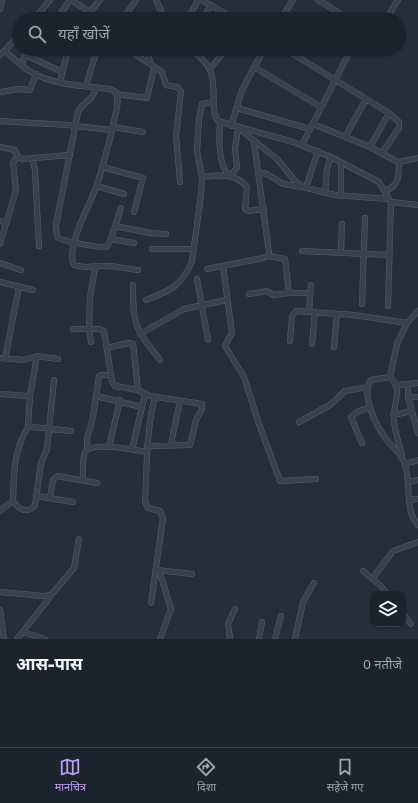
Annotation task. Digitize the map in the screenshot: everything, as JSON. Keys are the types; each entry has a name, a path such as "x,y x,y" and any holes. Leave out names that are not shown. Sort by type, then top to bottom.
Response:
{"street":[{"path":"0,9 2,0"},
{"path":"40,12 50,0"},
{"path":"62,12 70,0 90,12 100,0"},
{"path":"128,12 136,0"},
{"path":"156,0 162,12"},
{"path":"193,12 202,0 223,12"},
{"path":"285,12 292,0"},
{"path":"318,0 338,12"},
{"path":"390,12 398,0"},
{"path":"207,12 211,5"},
{"path":"0,55 12,43"},
{"path":"4,51 22,64 27,70 60,82 110,89 116,94 147,98 152,66 151,56"},
{"path":"22,64 26,56"},
{"path":"28,56 62,72"},
{"path":"60,82 66,56"},
{"path":"86,86 95,56"},
{"path":"137,56 162,72 166,85 177,86 182,91 176,136 180,182"},
{"path":"198,56 210,69 214,82 214,116 220,123 302,145 331,157 379,182 390,201 388,306"},
{"path":"210,69 220,56"},
{"path":"231,126 242,90 260,56"},
{"path":"296,56 389,113 399,122 400,125 382,153"},
{"path":"302,145 347,56"},
{"path":"254,67 321,107"},
{"path":"0,92 18,89 30,90 36,74"},
{"path":"96,87 93,96 79,109 56,233 59,239 103,247 109,245 120,208"},
{"path":"116,94 117,100 112,129 102,168 97,186 75,242 72,258 74,265 95,268 104,266 138,270"},
{"path":"345,137 366,99"},
{"path":"146,300 166,292 177,285 188,271 193,249 201,195 202,177 197,151 200,114 202,104 214,102"},
{"path":"237,108 345,137 370,147 399,162 418,158"},
{"path":"370,147 389,113"},
{"path":"0,122 76,126 143,132"},
{"path":"220,123 219,143 223,168 247,187 245,209 249,211 264,209"},
{"path":"202,177 230,175 237,167 235,149 239,128"},
{"path":"239,128 254,142 276,158 296,182 304,187"},
{"path":"254,142 269,249 268,256"},
{"path":"0,147 15,150 17,156 22,159 70,155"},
{"path":"304,187 318,151"},
{"path":"0,244 16,190 13,163 17,156"},
{"path":"325,193 327,169 331,157"},
{"path":"32,158 35,170 39,246"},
{"path":"385,190 392,187 398,179 399,162"},
{"path":"341,163 341,196"},
{"path":"102,168 142,178 134,212"},
{"path":"259,172 267,174 283,184 304,187 325,193 418,205"},
{"path":"97,186 124,194"},
{"path":"362,304 365,218"},
{"path":"0,221 7,223"},
{"path":"342,224 342,252"},
{"path":"115,226 166,234"},
{"path":"111,239 134,243"},
{"path":"152,249 193,249"},
{"path":"302,251 389,255"},
{"path":"207,269 268,256 285,259 290,293"},
{"path":"0,263 21,270"},
{"path":"223,266 232,333 226,346 244,377 259,424 280,480 316,479"},
{"path":"91,342 89,329 90,297 95,268"},
{"path":"197,279 208,340"},
{"path":"0,282 33,290"},
{"path":"133,285 133,315 140,334 160,360"},
{"path":"311,285 312,344"},
{"path":"19,287 3,359 24,360 37,356 58,359"},
{"path":"249,294 267,291 273,295 310,293"},
{"path":"140,334 176,313 201,305 227,300"},
{"path":"290,341 293,313 298,311 337,314 407,323"},
{"path":"418,311 407,323 394,351 390,376 397,385 393,415 395,431 405,464 413,519 418,525"},
{"path":"334,346 337,314"},
{"path":"73,329 104,331 111,375 115,386 138,390 156,397 180,401 199,402 202,404 202,409 196,420 190,445 171,444 147,449 132,450 100,446 87,450"},
{"path":"107,348 128,343 133,344 138,390"},
{"path":"29,426 27,420 37,356"},
{"path":"83,480 87,439 93,417 99,376 111,375"},
{"path":"390,376 374,378 369,382 370,407 384,436 402,458"},
{"path":"29,426 22,437 17,450 13,502 20,510 31,509 35,505 41,463 45,455 50,429 54,380"},
{"path":"397,385 418,383"},
{"path":"408,384 408,397 418,433"},
{"path":"299,422 330,405 345,391 368,387"},
{"path":"0,394 30,396"},
{"path":"132,450 145,394"},
{"path":"96,396 120,400 142,407"},
{"path":"408,397 418,396"},
{"path":"151,603 158,570 163,516 160,511 148,508 146,504 147,449 150,418 156,397"},
{"path":"109,447 120,400"},
{"path":"171,444 180,401"},
{"path":"362,443 351,417 357,412 370,407"},
{"path":"393,415 412,411"},
{"path":"29,426 71,431"},
{"path":"405,464 418,460"},
{"path":"50,498 54,477 97,483"},
{"path":"408,482 418,480"},
{"path":"37,496 73,502"},
{"path":"410,500 418,498"},
{"path":"0,510 13,502"},
{"path":"17,639 74,568 79,539"},
{"path":"372,579 393,551 418,542"},
{"path":"158,570 192,574"},
{"path":"158,570 171,609 160,639"},
{"path":"363,571 384,591"},
{"path":"295,639 303,602 314,583"},
{"path":"0,592 44,596 51,595"},
{"path":"230,639 228,624 235,609"},
{"path":"0,610 4,639"},
{"path":"275,639 281,616"},
{"path":"406,618 411,624"},
{"path":"259,639 262,622"},
{"path":"23,632 45,639"}]}
